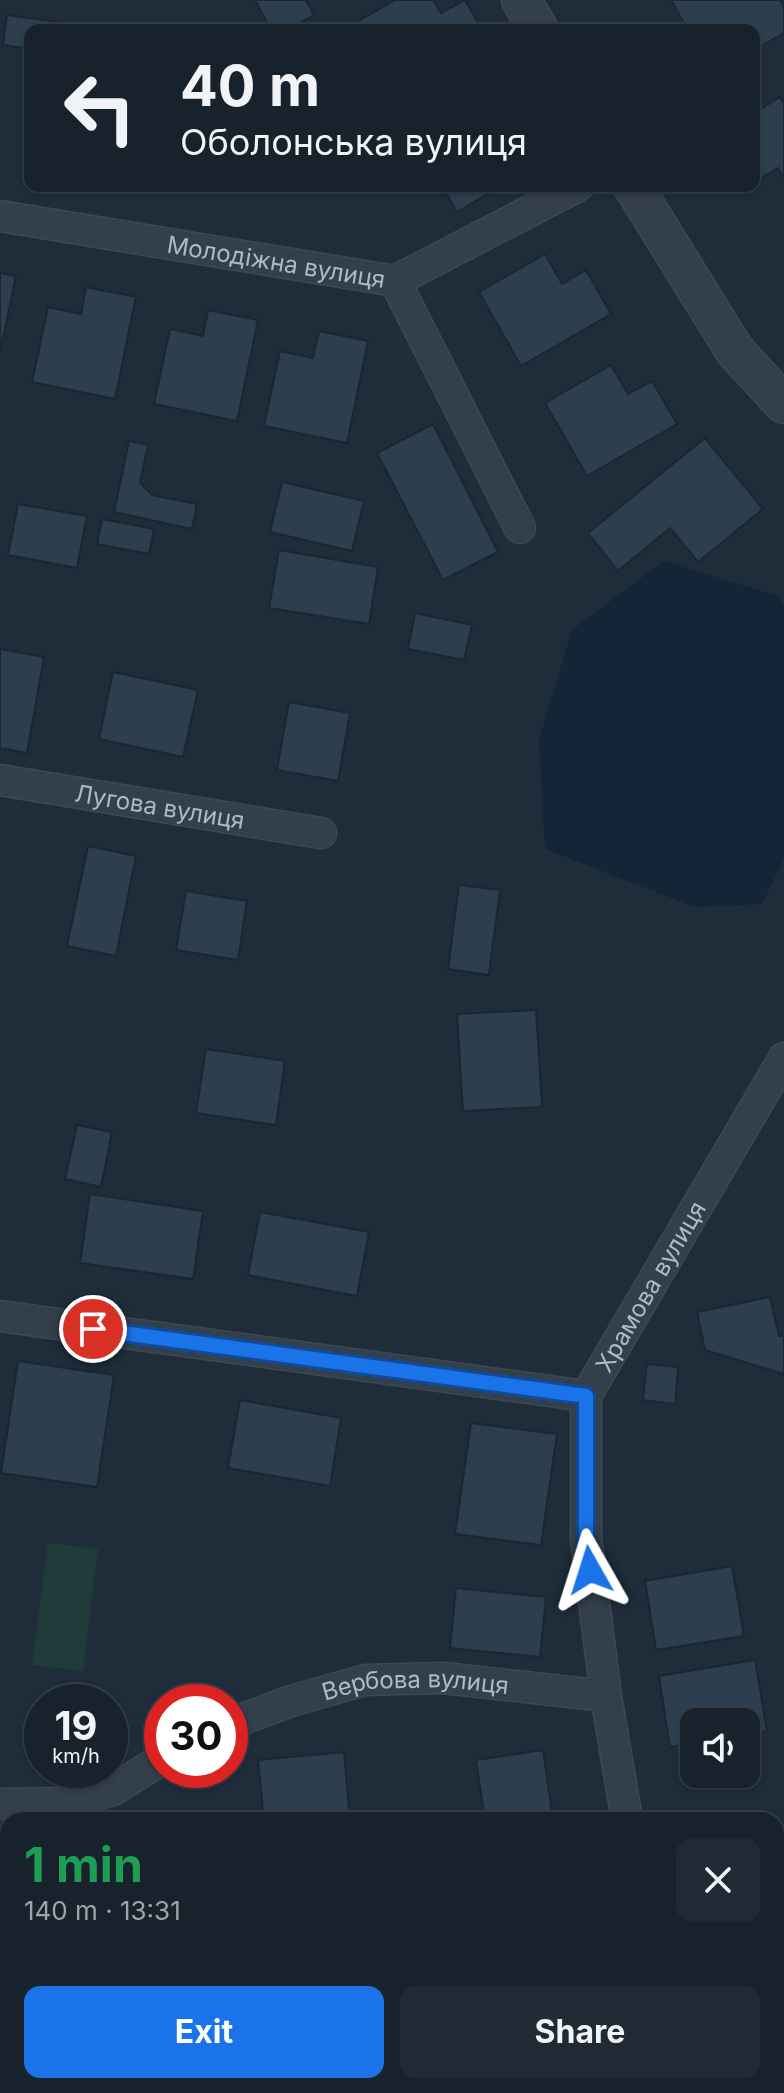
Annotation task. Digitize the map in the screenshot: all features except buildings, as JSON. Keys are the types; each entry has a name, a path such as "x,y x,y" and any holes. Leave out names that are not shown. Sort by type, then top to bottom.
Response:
{"street":[{"path":"521,0 535,24"},
{"name":"Молодіжна вулиця","path":"0,216 395,281 566,192"},
{"path":"637,192 735,351 784,404"},
{"path":"395,281 520,528"},
{"name":"Лугова вулиця","path":"0,780 321,833"},
{"name":"Храмова вулиця","path":"626,1812 606,1696 586,1539 586,1396 784,1058"},
{"path":"0,1316 586,1396"},
{"name":"Вербова вулиця","path":"248,1717 291,1701 365,1680 443,1678 606,1696"},
{"path":"0,1804 68,1803 113,1790 144,1770"}],"green space":[{"path":"48,1543 98,1549 83,1671 32,1665"}],"water":[{"path":"664,561 778,596 784,606 784,858 762,904 695,907 545,849 539,740 572,630"}],"route":[{"path":"93,1329 586,1396 586,1539 590,1570"}]}
